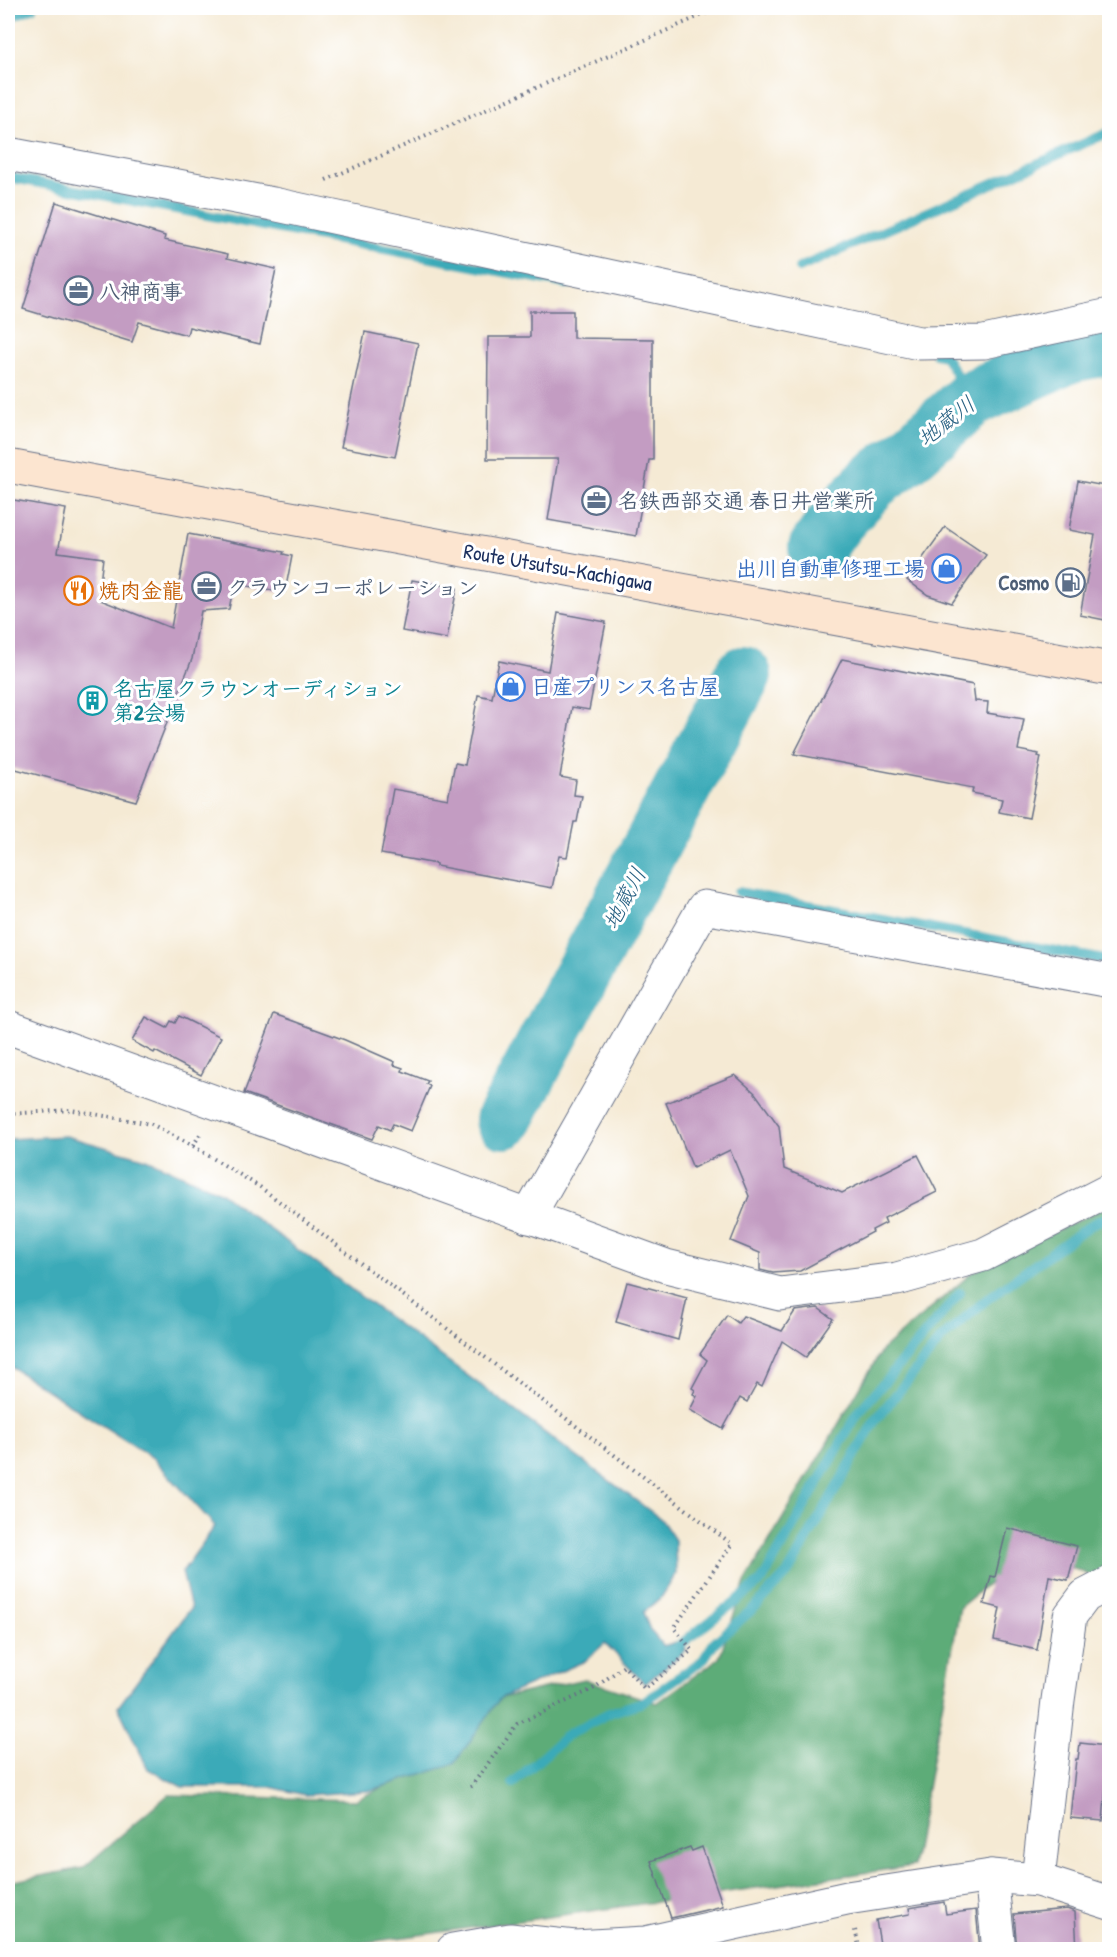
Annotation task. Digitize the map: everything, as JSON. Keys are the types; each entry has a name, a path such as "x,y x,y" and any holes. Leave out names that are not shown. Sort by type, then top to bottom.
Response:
{"main road":[{"name":"Route Utsutsu-Kachigawa","path":"8,466 1110,669"}],"street":[{"path":"8,154 273,204 919,343 984,342 1110,315"},
{"path":"528,1217 704,907 1110,981"},
{"path":"8,1027 666,1266 780,1294 897,1279 983,1255 1110,1190"},
{"path":"1038,1880 1070,1616 1085,1596 1110,1583"},
{"path":"991,1876 999,1950"},
{"path":"453,1950 510,1940 575,1947 645,1943 847,1898 991,1876 1038,1880 1110,1903"}],"path":[{"path":"273,204 718,8"},
{"path":"8,1114 71,1110 151,1124 193,1146 260,1187 732,1544 674,1628 692,1650 645,1689 624,1666 593,1689 517,1724 470,1788"}],"green space":[{"path":"1109,1205 1109,1570 1096,1578 1030,1550 960,1607 913,1866 319,1949 8,1950 8,1882 83,1868 168,1795 356,1800 449,1755 496,1699 584,1679 657,1703 719,1658 745,1582 882,1350 973,1272"}],"water":[{"path":"66,1136 147,1159 220,1192 661,1519 675,1540 676,1574 661,1598 643,1612 650,1630 663,1646 680,1641 686,1650 645,1684 605,1643 585,1661 500,1698 454,1764 368,1791 305,1795 270,1787 182,1787 148,1769 118,1707 191,1608 182,1572 215,1526 153,1458 8,1365 8,1139"}],"building":[{"path":"56,202 165,236 164,240 228,254 227,258 276,269 260,344 189,327 187,335 139,322 132,342 23,309"},
{"path":"530,311 573,311 573,338 653,339 653,460 649,460 636,536 548,520 558,459 487,459 488,337 530,337"},
{"path":"365,332 418,343 395,457 341,447"},
{"path":"1078,481 1110,487 1110,621 1080,615 1095,535 1069,530"},
{"path":"8,499 66,509 58,552 103,558 98,599 171,628 188,534 284,552 283,554 292,556 285,592 234,584 229,609 201,611 192,659 136,801 8,767"},
{"name":"出川自動車修理工場","path":"945,527 986,555 952,603 928,595 907,580"},
{"path":"412,580 457,588 447,639 402,631"},
{"path":"558,613 606,622 589,710 572,707 560,777 576,780 574,795 582,796 567,857 559,856 552,888 381,854 393,789 448,799 455,763 465,765 478,695 492,698 499,661 548,671"},
{"path":"842,659 973,685 975,701 988,702 987,713 1024,719 1018,750 1039,754 1038,756 1041,757 1029,818 999,812 1002,799 972,793 973,788 794,754"},
{"path":"274,1014 345,1040 395,1062 394,1065 403,1068 402,1071 428,1081 426,1084 430,1086 411,1131 393,1124 390,1130 379,1125 372,1139 244,1093"},
{"path":"179,1016 221,1037 201,1075 132,1041 146,1017 167,1028 171,1021 175,1023"},
{"path":"735,1075 755,1093 779,1126 784,1169 842,1193 918,1155 937,1192 884,1218 886,1223 872,1230 873,1232 800,1271 773,1273 760,1270 760,1253 731,1241 749,1196 730,1150 693,1168 666,1103"},
{"path":"627,1282 687,1298 678,1340 616,1322"},
{"path":"818,1308 833,1319 806,1357 782,1341 762,1387 757,1384 747,1402 740,1398 723,1429 690,1410 697,1396 693,1394 695,1390 692,1388 707,1360 700,1354 727,1315 738,1323 743,1316 782,1331 795,1311"},
{"path":"1007,1528 1077,1546 1068,1580 1049,1576 1037,1650 994,1640 1000,1608 984,1604 991,1576 995,1577"},
{"path":"1080,1743 1107,1746 1106,1762 1108,1762 1103,1821 1070,1818 1076,1759 1078,1759"},
{"path":"690,1847 692,1851 702,1847 723,1906 671,1918 651,1861"},
{"path":"944,1902 946,1914 976,1910 980,1950 881,1950 876,1920 910,1914 909,1908"},
{"path":"1067,1909 1075,1912 1077,1950 1017,1950 1014,1914"}],"waterway":[{"path":"8,18 32,8"},
{"path":"799,268 1110,132"},
{"path":"8,177 567,284"},
{"name":"地蔵川","path":"817,548 837,520 872,482 907,456 971,399 1070,354 1110,346"},
{"path":"936,354 945,356 971,399"},
{"name":"地蔵川","path":"504,1120 743,675"},
{"path":"738,892 1110,961"},
{"path":"513,1783 567,1735 609,1713 643,1702 703,1660 714,1643 755,1607 788,1573 874,1422 942,1338 986,1300 1076,1235 1110,1216"},
{"path":"672,1651 762,1581 858,1413 960,1293"}],"place":[{"name":"八神商事","path":"78,291"},
{"name":"名鉄西部交通 春日井営業所","path":"597,500"},
{"name":"出川自動車修理工場","path":"946,568"},
{"name":"Cosmo","path":"1070,582"},
{"name":"クラウンコーポレーション","path":"206,587"},
{"name":"焼肉金龍","path":"78,590"},
{"name":"日産プリンス名古屋","path":"510,686"},
{"name":"名古屋クラウンオーディション 第2会場","path":"92,700"}]}
